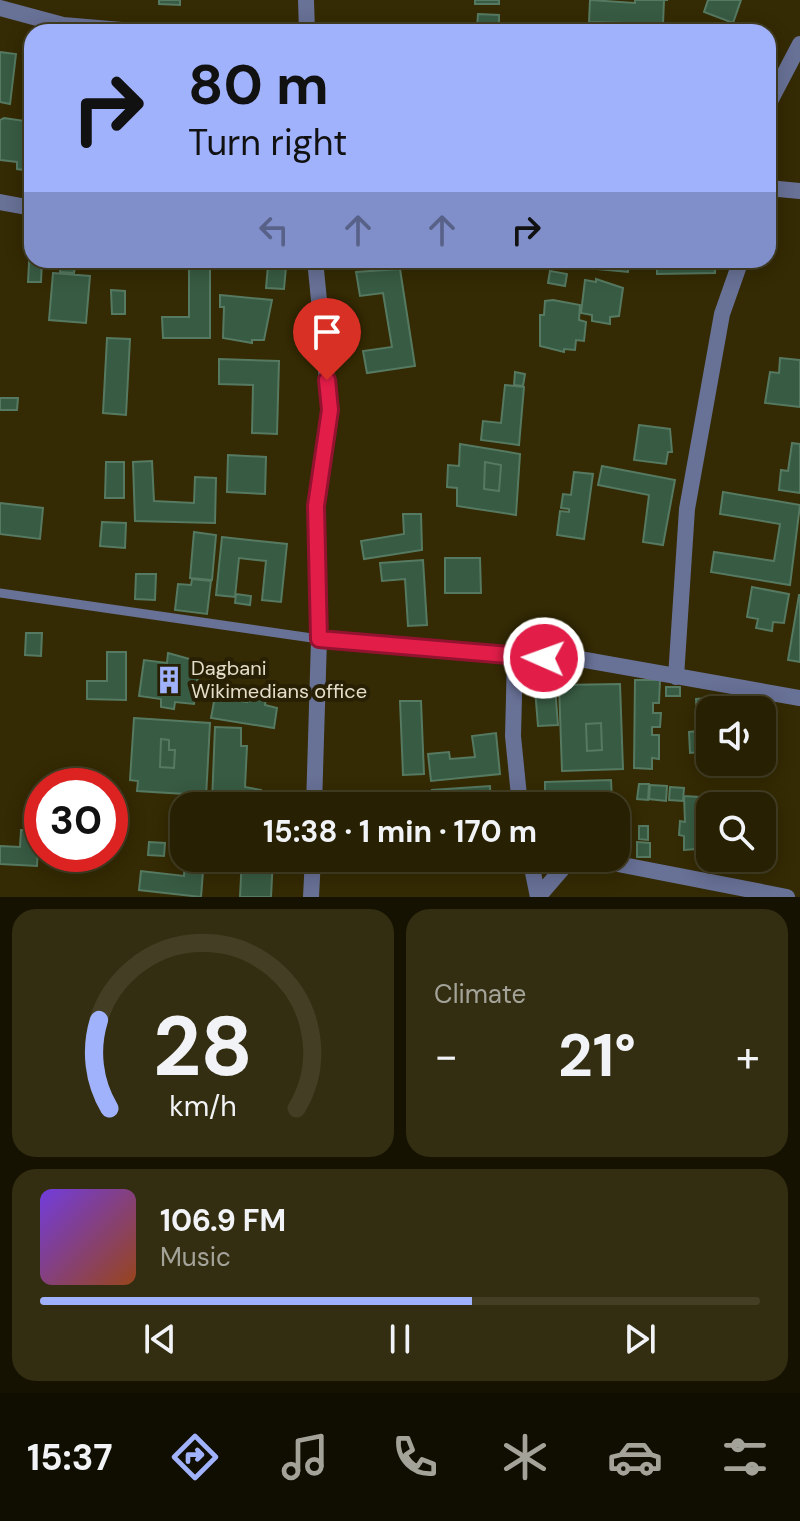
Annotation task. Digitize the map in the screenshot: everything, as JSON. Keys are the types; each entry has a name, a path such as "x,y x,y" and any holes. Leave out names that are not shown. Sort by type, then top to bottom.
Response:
{"street":[{"path":"306,0 307,24"},
{"path":"0,8 59,24"},
{"path":"776,90 800,44"},
{"path":"776,189 800,191"},
{"path":"0,202 24,206"},
{"path":"314,792 319,639 316,506 330,410 316,268"},
{"path":"676,677 687,509 722,314 738,268"},
{"path":"319,639 515,657 574,658 800,698"},
{"path":"515,657 513,736 519,792"},
{"path":"630,866 787,897"},
{"path":"311,897 312,872"},
{"path":"533,872 538,897"},
{"path":"538,897 560,872"}],"lane":[{"path":"0,593 319,639"}],"building":[{"path":"159,0 180,0 180,5 159,4"},
{"path":"475,0 499,0 499,4 475,4"},
{"path":"590,0 635,3 635,0 664,0 663,24 589,22"},
{"path":"708,0 741,0 733,23 704,12"},
{"path":"478,14 499,15 499,24 477,24"},
{"path":"0,52 16,54 10,104 0,102"},
{"path":"0,120 24,121 24,170 17,169 17,162 0,160"},
{"path":"29,268 42,268 41,282 28,282"},
{"path":"61,268 75,268 74,273 60,272"},
{"path":"189,268 210,268 210,338 163,338 162,317 189,317"},
{"path":"268,268 286,268 284,289 266,288"},
{"path":"587,268 628,268 628,272"},
{"path":"657,268 715,268 715,273 657,274"},
{"path":"400,269 415,366 367,373 363,351 392,347 383,293 360,296 356,272"},
{"path":"550,271 567,274 565,286 548,283"},
{"path":"53,273 90,276 86,323 49,320"},
{"path":"596,279 623,288 619,316 610,317 610,324 592,321 592,315 581,313 585,280 596,282"},
{"path":"111,290 125,291 125,314 112,314"},
{"path":"220,295 272,300 264,340 252,340 252,343 223,338 224,307 220,307"},
{"path":"545,301 580,305 579,320 586,322 584,341 576,340 575,350 564,349 564,352 540,346 540,315 544,315"},
{"path":"107,338 130,339 126,415 103,413"},
{"path":"780,358 800,360 800,407 765,403 770,372 779,373"},
{"path":"219,359 279,361 277,434 252,433 253,385 219,384"},
{"path":"515,372 525,374 523,386 514,385"},
{"path":"505,385 524,387 519,445 481,440 483,421 501,423"},
{"path":"0,398 18,398 17,410 0,410"},
{"path":"639,425 670,429 672,452 668,452 666,464 634,460"},
{"path":"792,443 800,444 800,493 779,490 781,470 788,471"},
{"path":"460,444 520,454 516,515 457,506 457,488 447,487 448,465 459,466","holes":["485,462 501,465 499,491 484,489"]},
{"path":"228,455 266,457 265,494 227,492"},
{"path":"152,461 154,501 194,503 195,477 216,478 215,523 135,521 133,462"},
{"path":"106,462 124,462 124,498 105,498"},
{"path":"485,462 501,465 499,491 484,489"},
{"path":"602,466 675,480 663,545 643,542 649,495 598,485"},
{"path":"574,472 593,474 584,539 557,535 560,511 569,512 569,509 561,508 563,494 571,495"},
{"path":"723,492 800,505 790,585 711,572 714,552 774,561 780,524 720,514"},
{"path":"0,503 43,508 40,539 0,534"},
{"path":"403,514 421,514 422,550 364,559 361,541 404,534"},
{"path":"102,522 126,523 125,548 100,546"},
{"path":"194,532 216,535 212,580 190,578"},
{"path":"222,537 287,544 281,602 262,600 266,561 239,558 235,597 216,595"},
{"path":"445,558 480,558 481,593 445,593"},
{"path":"423,560 427,625 408,626 405,579 382,581 380,563"},
{"path":"136,574 156,574 155,600 135,599"},
{"path":"192,579 211,581 207,614 175,610 178,584 191,585"},
{"path":"752,587 789,594 784,623 773,622 772,631 756,628 758,619 747,617"},
{"path":"236,594 251,596 250,605 235,603"},
{"path":"800,595 800,662 788,660"},
{"path":"26,633 42,633 41,656 25,655"},
{"path":"107,652 126,652 126,700 87,699 87,681 107,681"},
{"name":"Dagbani Wikimedians office","path":"168,653 200,662 194,704 175,702 174,709 161,707 161,699 139,696 144,660 167,663"},
{"path":"635,680 660,680 659,703 653,703 653,713 661,713 660,727 652,727 652,735 659,735 659,759 652,758 652,769 634,768"},
{"path":"620,684 623,769 562,771 559,685","holes":["601,723 602,750 587,751 586,724"]},
{"path":"555,687 558,725 538,726 535,689"},
{"path":"666,687 680,687 680,696 666,696"},
{"path":"249,693 266,697 265,705 277,708 274,728 211,718 215,696 247,702"},
{"path":"400,701 421,701 424,774 403,775"},
{"path":"134,718 210,723 206,792 137,791 138,781 130,780","holes":["161,739 169,740 169,750 175,750 174,768 160,767"]},
{"path":"601,723 602,750 587,751 586,724"},
{"path":"215,727 241,728 241,746 247,746 245,787 260,792 212,792"},
{"path":"696,731 696,752 690,753 689,732"},
{"path":"496,733 500,774 431,781 428,754 449,752 450,759 475,757 472,736"},
{"path":"161,739 169,740 169,750 175,750 174,768 160,767"},
{"path":"611,780 612,792 545,792 545,782"},
{"path":"639,784 649,784 648,800 637,799"},
{"path":"650,785 667,786 666,801 649,799"},
{"path":"490,786 490,792 432,792"},
{"path":"670,787 684,788 683,801 669,800"},
{"path":"684,796 696,797 696,849 684,850 684,836 679,835 680,821 685,822"},
{"path":"639,826 648,826 648,840 639,839"},
{"path":"21,830 24,830 24,865 0,864 0,846 20,847"},
{"path":"149,842 165,843 164,856 148,855"},
{"path":"637,842 650,843 650,857 637,857"},
{"path":"141,871 184,876 184,872 203,872 201,897 139,890"},
{"path":"241,872 272,872 271,897 240,897"}],"place":[{"name":"Dagbani Wikimedians office","path":"169,680"}],"route":[{"path":"327,380 330,410 316,506 319,639 544,658"}]}
